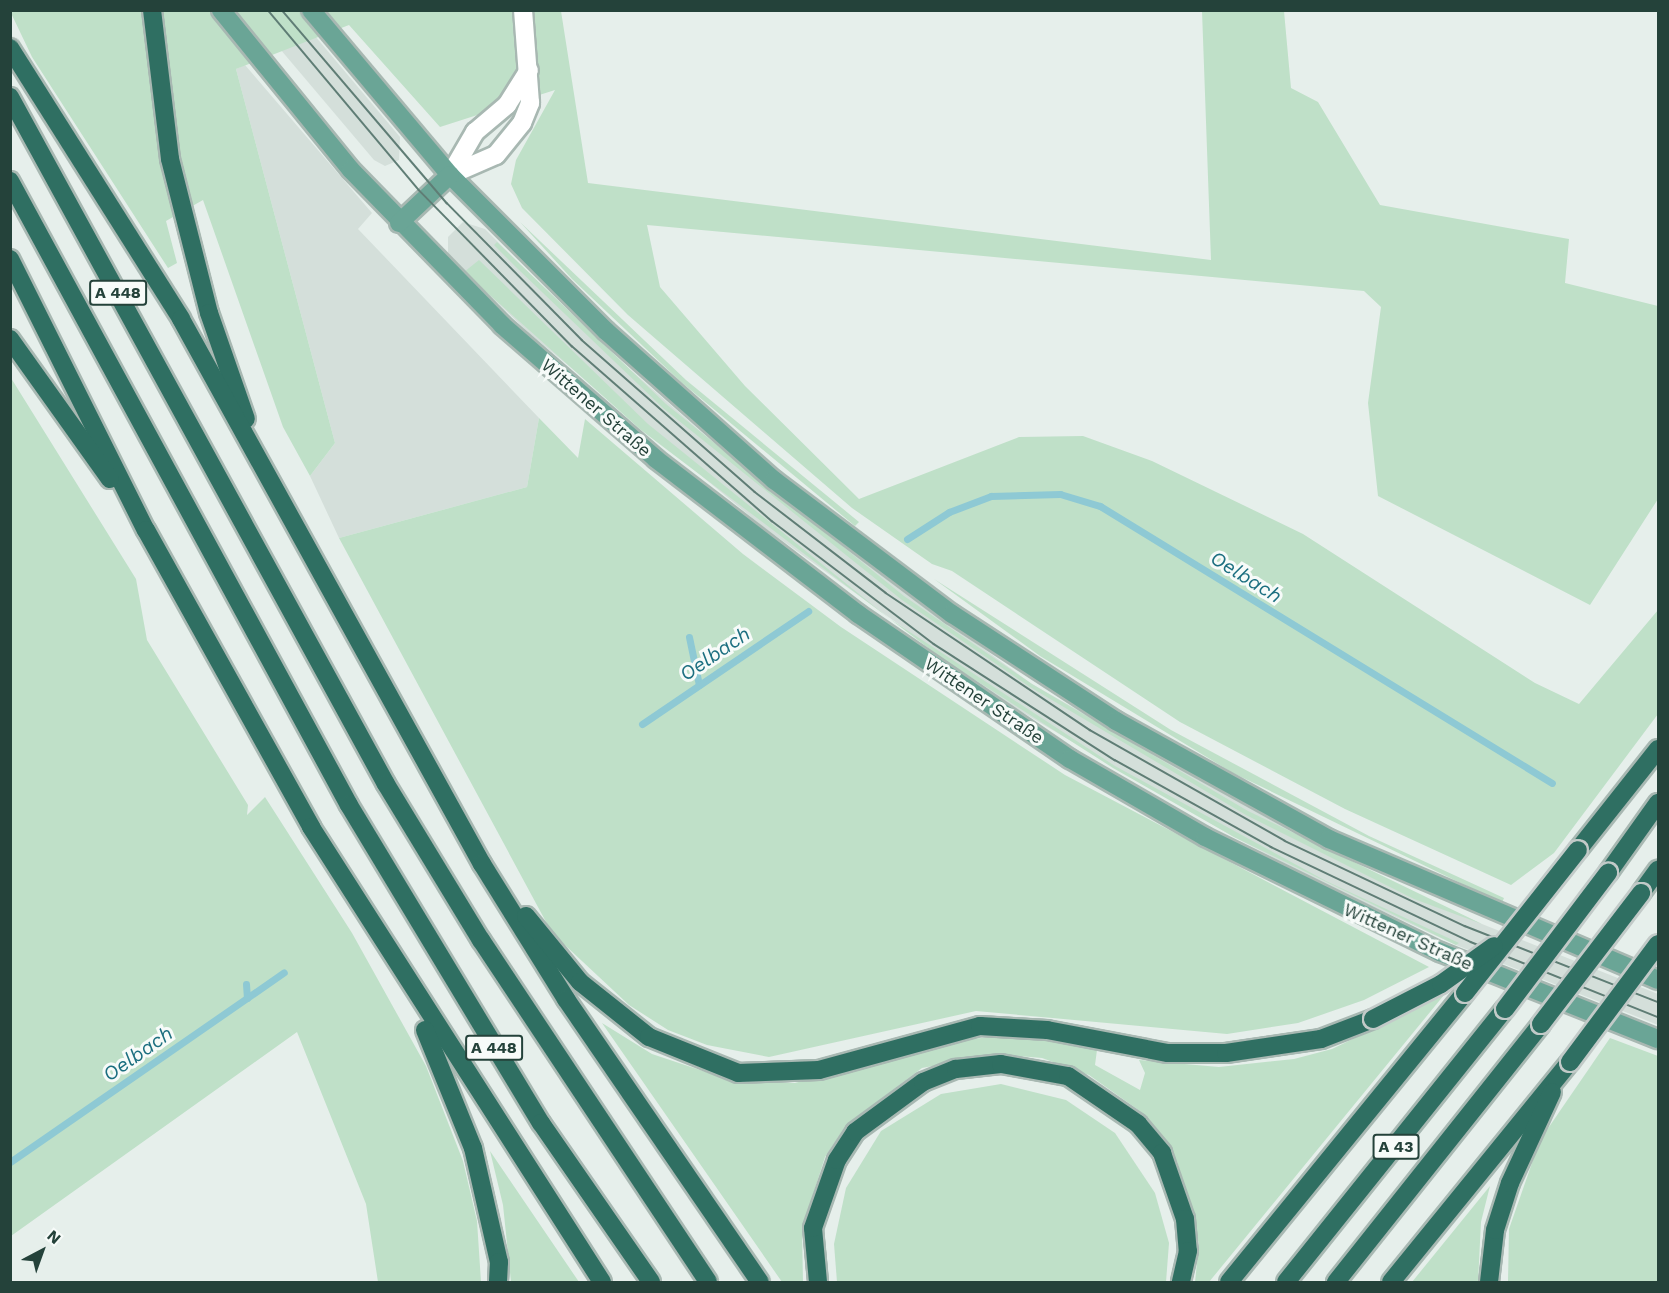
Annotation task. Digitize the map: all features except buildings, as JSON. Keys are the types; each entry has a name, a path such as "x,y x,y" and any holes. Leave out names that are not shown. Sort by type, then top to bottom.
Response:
{"highway":[{"path":"152,10 154,42 170,159 190,245 263,469"},
{"path":"10,48 181,319 422,763 482,864 566,999 760,1282"},
{"name":"A 448","path":"10,97 223,490 386,784 481,940 708,1282"},
{"name":"A 448","path":"10,181 186,510 349,805 541,1123 651,1282"},
{"path":"10,259 146,530 311,827 391,958 602,1282"},
{"path":"10,339 146,530"},
{"path":"1229,1282 1465,993 1659,749"},
{"name":"A 43","path":"1286,1282 1505,1009 1659,803"},
{"path":"482,864 580,982 615,1012 680,1054 738,1072 819,1070 980,1026 1047,1030 1168,1053 1226,1053 1321,1039 1373,1019 1441,984 1513,932"},
{"name":"A 43","path":"1336,1282 1541,1024 1659,870"},
{"path":"1391,1282 1516,1122 1558,1078 1659,944"},
{"path":"391,958 450,1082 473,1148 495,1240 498,1282"},
{"path":"818,1282 813,1228 837,1160 855,1132 923,1082 956,1069 1001,1064 1068,1076 1138,1124 1162,1153 1185,1219 1188,1251 1181,1282"},
{"path":"1489,1282 1495,1230 1510,1183 1558,1078"}],"main road":[{"name":"Wittener Straße","path":"221,10 399,223 502,325 648,452 858,614 1060,752 1340,906 1659,1039"},
{"path":"311,10 450,175 606,331 774,480 1044,676 1329,839 1659,980"},
{"path":"399,223 450,175"}],"street":[{"path":"450,175 496,155 522,123 530,104 530,68 523,10"},
{"path":"450,175 475,132 507,105 530,68"}],"shaded area":[{"path":"294,11 400,137 399,160 385,166 374,160 264,30"},
{"path":"245,65 372,213 358,229 539,418 527,487 339,538 310,476 335,443 236,69"},
{"path":"463,222 485,229 592,336 780,501 1032,684 1336,857 1482,924 1658,994 1658,1025 1456,945 1324,884 1234,837 1015,708 762,526 529,333 448,255 448,237"}],"green space":[{"path":"10,11 561,11 588,183 1211,260 1202,11 1284,11 1291,88 1318,102 1380,205 1569,239 1565,283 1658,306 1658,499 1590,605 1378,496 1368,403 1381,307 1364,291 647,225 660,287 745,386 859,499 1019,437 1083,436 1152,461 1303,534 1535,683 1579,704 1658,610 1658,714 1554,853 1511,885 1345,809 1180,722 952,571 932,564 852,508 628,315 522,208 511,184 516,160 555,90 440,127 349,25 236,69 335,443 310,476 283,427 203,200 166,221 177,263 168,268 32,57"},
{"path":"520,222 686,380 859,522 855,526 681,382 572,279"},
{"path":"497,242 666,404 904,596 1032,684 1248,811 1482,924 1414,899 1246,815 1030,687 902,600 663,408 494,245"},
{"path":"479,260 648,424 890,619 1115,766 1326,881 1459,943 1456,945 1234,837 1113,768 944,660 641,430 464,272"},
{"path":"11,378 136,579 147,640 248,805 247,815 265,797 352,933 426,1066 463,1161 477,1221 481,1282 378,1282 366,1204 297,1032 11,1236"},
{"path":"539,418 578,458 585,419 743,554 841,627 1065,775 1429,967 1364,1000 1298,1023 1227,1034 976,1011 769,1057 707,1045 668,1030 629,1005 552,933 339,538 527,487"},
{"path":"934,579 1171,730 1369,836 1504,898 1502,903 1233,773 1040,656"},
{"path":"1444,995 1209,1282 1195,1282 1199,1244 1177,1161 1140,1111 1089,1075 1042,1058 997,1054 922,1068 846,1125 825,1157 802,1229 803,1282 782,1282 602,1023 652,1054 730,1080 795,1083 950,1041 1013,1035 1097,1050 1095,1065 1140,1090 1145,1073 1139,1060 1219,1067 1294,1059 1332,1049"},
{"path":"1610,1038 1658,1056 1658,1282 1508,1282 1509,1229 1540,1140"},
{"path":"1001,1084 1066,1100 1115,1133 1155,1193 1169,1243 1166,1282 837,1282 834,1244 846,1188 881,1131 941,1094"},
{"path":"490,1151 579,1282 511,1282 503,1205"},
{"path":"1490,1186 1481,1222 1478,1282 1412,1282"}],"waterway":[{"name":"Oelbach","path":"907,539 949,512 991,496 1060,494 1100,506 1552,783"},
{"name":"Oelbach","path":"642,724 808,611"},
{"path":"689,637 699,685"},
{"name":"Oelbach","path":"10,1162 284,972"},
{"path":"246,984 247,998"}],"tram line":[{"path":"268,10 419,190 572,346 772,521 934,644 1115,760 1271,847 1471,942 1658,1017"},
{"path":"282,10 447,203 582,340 755,492 886,593 1090,730 1285,841 1465,926 1658,1002"}]}
